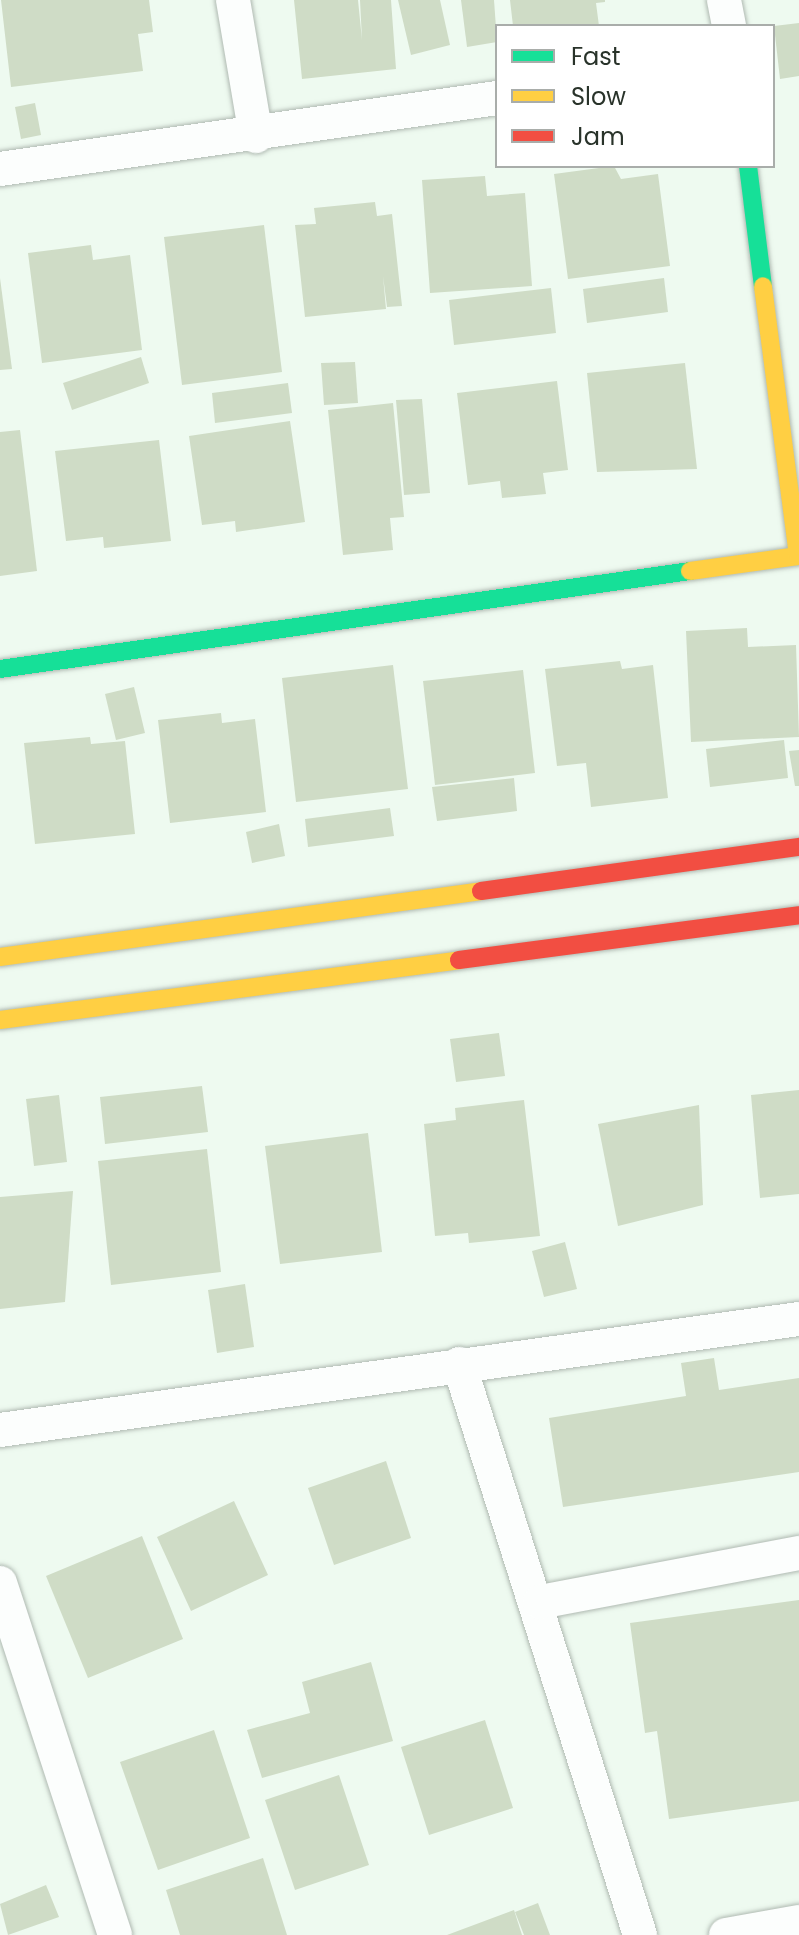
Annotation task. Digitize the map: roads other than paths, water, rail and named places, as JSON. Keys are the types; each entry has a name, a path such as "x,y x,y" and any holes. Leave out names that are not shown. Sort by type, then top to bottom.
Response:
{"street":[{"path":"233,0 256,136"},
{"path":"724,0 729,24"},
{"path":"0,169 256,136 495,98"},
{"path":"0,669 798,556 748,168"},
{"path":"0,957 799,847"},
{"path":"0,1020 799,915"},
{"path":"0,1430 799,1319"},
{"path":"459,1364 540,1602 640,1935"},
{"path":"540,1602 799,1553"},
{"path":"0,1583 115,1935"},
{"path":"726,1935 799,1922"}]}
